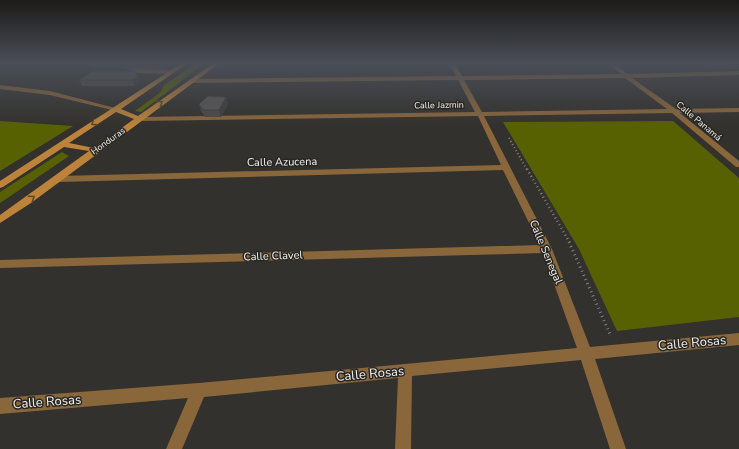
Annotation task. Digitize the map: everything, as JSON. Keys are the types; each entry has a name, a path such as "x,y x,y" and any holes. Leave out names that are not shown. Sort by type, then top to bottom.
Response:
{"street":[{"name":"Honduras","path":"0,185 154,84"},
{"name":"Honduras","path":"0,220 59,178 94,150 187,84"},
{"name":"Calle Senegal","path":"464,84 547,249 586,353 618,449"},
{"name":"Calle Panamá","path":"637,84 735,159 739,165"},
{"path":"0,87 50,93 116,109 139,118"},
{"name":"Calle Jazmin","path":"139,118 739,110"},
{"path":"62,144 94,150"},
{"name":"Calle Azucena","path":"59,178 506,167"},
{"name":"Calle Clavel","path":"0,264 547,249"},
{"name":"Calle Rosas","path":"0,406 199,390 739,339"},
{"path":"403,449 405,371"},
{"path":"174,449 199,390"}],"path":[{"path":"508,135 574,250 612,338"}],"green space":[{"path":"166,84 178,84 141,112 135,111 161,92 163,86"},
{"path":"0,121 73,126 0,171"},
{"path":"673,121 739,178 739,317 617,331 579,249 503,122"},
{"path":"62,152 69,156 0,203 0,192"}],"building":[{"path":"208,96 226,97 219,110 203,110 199,104"}]}
